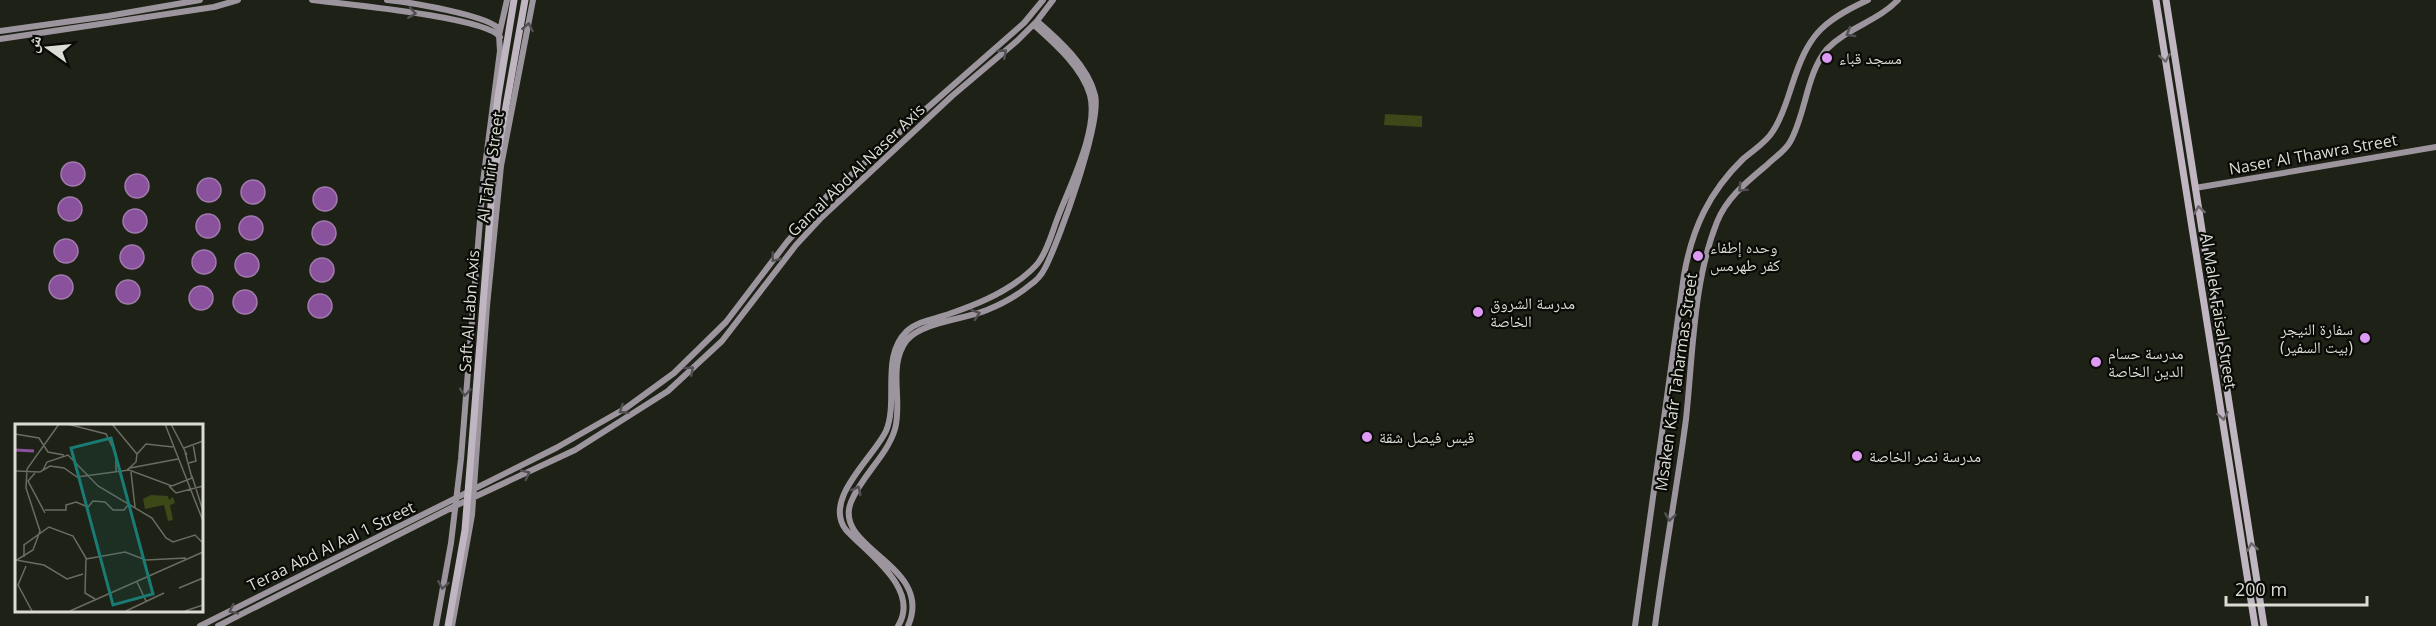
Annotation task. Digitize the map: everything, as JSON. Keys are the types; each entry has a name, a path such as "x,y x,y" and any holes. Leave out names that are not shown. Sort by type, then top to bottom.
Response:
{"main road":[{"name":"Saft Al Labn Axis","path":"449,626 462,530 488,185 498,97 502,34 511,0"},
{"name":"Saft Al Labn Axis","path":"449,626 465,530 493,179 525,0"},
{"name":"Al Malek Faisal Street","path":"2156,0 2255,626"},
{"name":"Al Malek Faisal Street","path":"2166,0 2264,626"},
{"path":"2169,82 2175,84 2180,81"},
{"path":"2172,99 2178,96 2182,99"}],"street":[{"path":"0,39 200,0"},
{"path":"0,32 180,12 214,7 238,0"},
{"path":"312,0 465,19"},
{"path":"387,0 415,3 502,34 508,59 522,62"},
{"name":"Al Tahrir Street","path":"449,626 471,530 501,166 533,0"},
{"name":"Gamal Abd Al Naser Axis","path":"473,489 582,435 626,408 674,373 726,322 787,242 828,195 1024,23 1043,0"},
{"name":"Gamal Abd Al Naser Axis","path":"473,498 575,450 668,391 722,341 796,245 822,217 952,96 1035,23 1053,0"},
{"path":"1635,626 1684,275 1696,227 1706,205 1721,182 1743,159 1766,141 1776,127 1802,55 1811,39 1823,26 1868,0"},
{"name":"Msaken Kafr Taharmas Street","path":"1655,626 1686,418 1693,336 1709,249 1717,222 1733,196 1788,145 1799,123 1819,63 1828,49 1841,38 1876,18 1898,0"},
{"path":"178,4 180,12"},
{"path":"898,626 905,609 901,589 842,525 839,516 841,506 853,478 881,441 887,428 891,413 894,357 903,335 921,322 976,304 1002,292 1038,263 1049,241 1080,157 1088,130 1091,104 1087,89 1076,70 1035,23"},
{"path":"908,626 913,606 908,586 895,570 852,529 849,509 859,485 893,435 898,413 896,384 898,361 908,339 920,331 976,314 1006,300 1031,285 1041,273 1051,254 1085,158 1096,105 1093,88 1083,71 1061,44 1035,23"},
{"name":"Al Tahrir Street","path":"436,626 455,506 483,182 502,34"},
{"name":"Naser Al Thawra Street","path":"2195,188 2436,147"},
{"name":"Teraa Abd Al Aal 1 Street","path":"335,563 473,489"},
{"name":"Teraa Abd Al Aal 1 Street","path":"218,626 335,563 473,498"},
{"path":"841,506 849,509"},
{"name":"Teraa Abd Al Aal 1 Street","path":"200,626 276,593"}],"green space":[{"path":"1385,114 1422,116 1422,127 1384,125"}],"shaded area":[{"path":"73,162 82,165 85,174 82,183 73,186 64,183 61,174 64,165"},
{"path":"137,174 146,177 149,186 146,195 137,198 128,195 125,186 128,177"},
{"path":"209,178 218,181 221,190 218,199 209,202 200,199 197,190 200,181"},
{"path":"253,180 262,183 265,192 262,201 253,204 244,201 241,192 244,183"},
{"path":"325,187 334,190 337,199 334,208 325,211 316,208 313,199 316,190"},
{"path":"70,197 79,200 82,209 79,218 70,221 61,218 58,209 61,200"},
{"path":"135,209 144,212 147,221 144,230 135,233 126,230 123,221 126,212"},
{"path":"208,214 217,217 220,226 217,235 208,238 199,235 196,226 199,217"},
{"path":"251,216 260,219 263,228 260,237 251,240 242,237 239,228 242,219"},
{"path":"324,221 333,224 336,233 333,242 324,245 315,242 312,233 315,224"},
{"path":"66,239 75,242 78,251 75,260 66,263 57,260 54,251 57,242"},
{"path":"132,245 141,248 144,257 141,266 132,269 123,266 120,257 123,248"},
{"path":"204,250 213,253 216,262 213,271 204,274 195,271 192,262 195,253"},
{"path":"247,253 256,256 259,265 256,274 247,277 238,274 235,265 238,256"},
{"path":"322,258 331,261 334,270 331,279 322,282 313,279 310,270 313,261"},
{"path":"61,275 70,278 73,287 70,296 61,299 52,296 49,287 52,278"},
{"path":"128,280 137,283 140,292 137,301 128,304 119,301 116,292 119,283"},
{"path":"201,286 210,289 213,298 210,307 201,310 192,307 189,298 192,289"},
{"path":"245,290 254,293 257,302 254,311 245,314 236,311 233,302 236,293"},
{"path":"320,294 329,297 332,306 329,315 320,318 311,315 308,306 311,297"}],"place":[{"name":"مسجد قباء","path":"1827,58"},
{"name":"وحده إطفاء كفر طهرمس","path":"1698,256"},
{"name":"مدرسة الشروق الخاصة","path":"1478,312"},
{"name":"سفارة النيجر (بيت السفير)","path":"2365,338"},
{"name":"مدرسة حسام الدين الخاصة","path":"2096,362"},
{"name":"قيس فيصل شقة","path":"1367,437"},
{"name":"مدرسة نصر الخاصة","path":"1857,456"}]}
